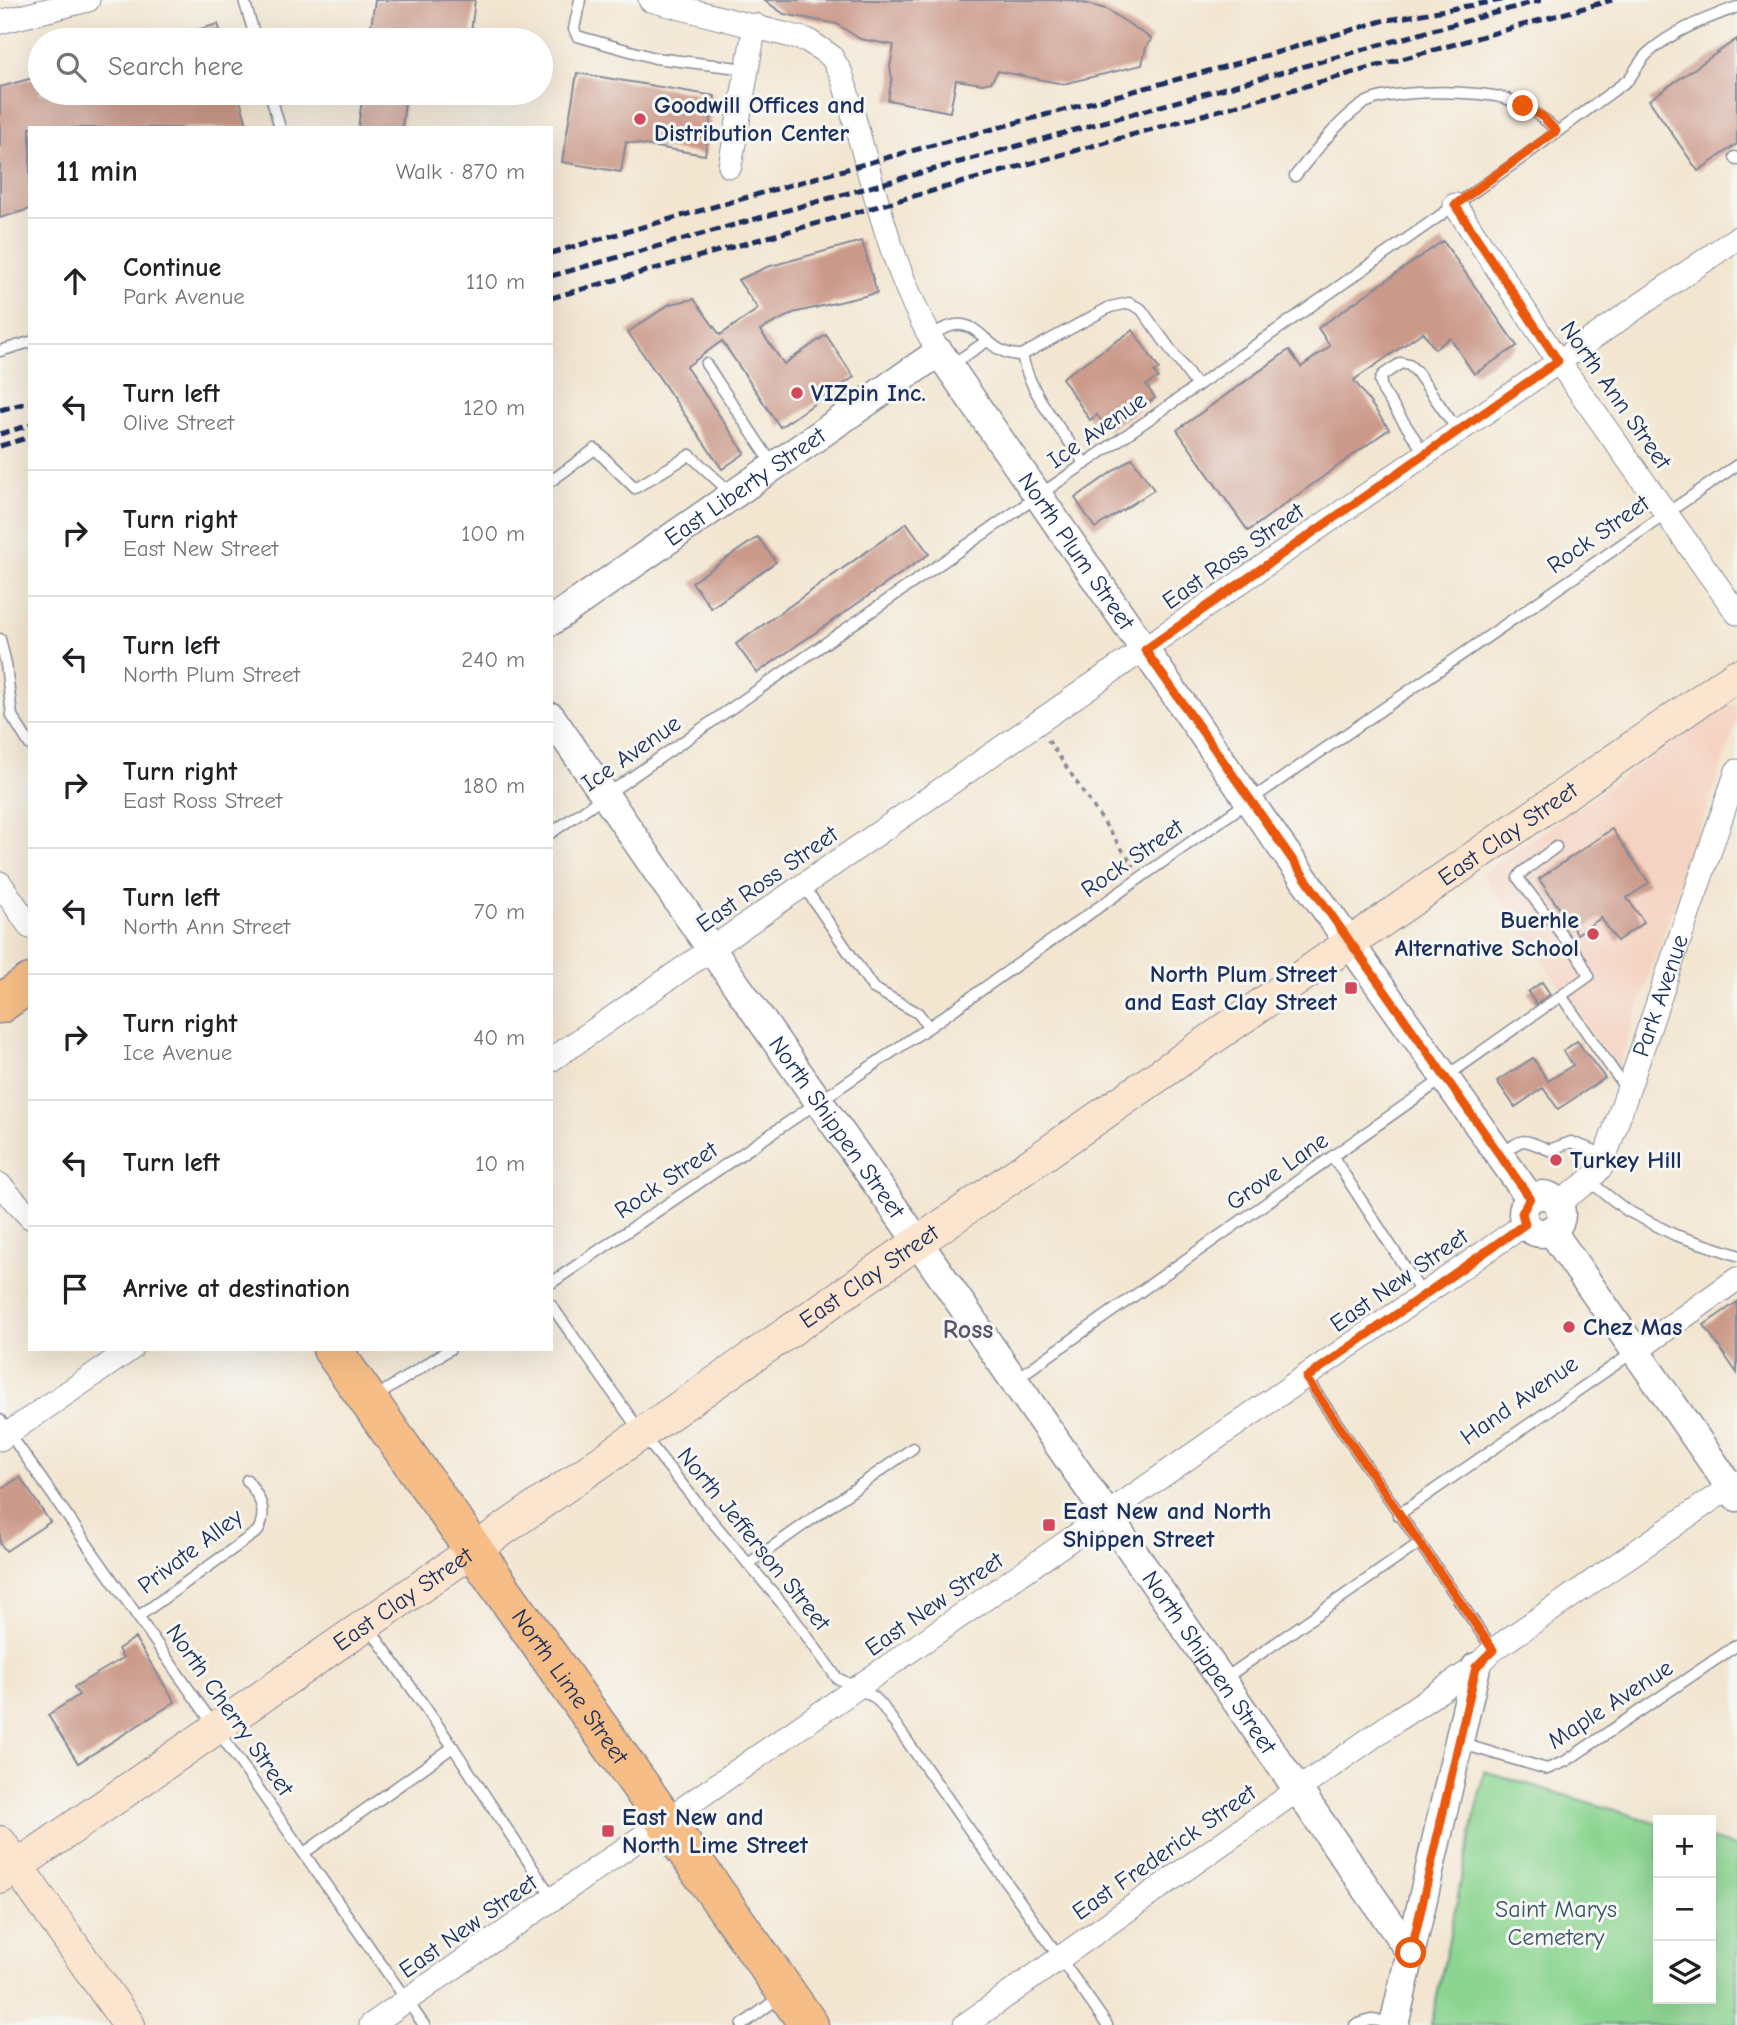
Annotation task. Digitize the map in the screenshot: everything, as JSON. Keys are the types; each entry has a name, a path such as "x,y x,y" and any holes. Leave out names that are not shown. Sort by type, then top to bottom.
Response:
{"highway":[{"path":"0,1003 28,984"},
{"name":"North Lime Street","path":"333,1351 810,2025"}],"main road":[{"name":"East Clay Street","path":"6,1862 217,1728 1737,675"},
{"path":"6,1862 129,2025"}],"street":[{"path":"0,22 88,0"},
{"name":"North Plum Street","path":"650,0 807,40 822,48 836,64 858,128 890,248 906,289 939,351 1349,943 1447,1077 1735,1489"},
{"path":"730,166 755,25"},
{"name":"North Ann Street","path":"1455,205 1558,361 1737,613"},
{"name":"East Ross Street","path":"553,1059 1737,239"},
{"name":"East Liberty Street","path":"553,620 939,351"},
{"name":"North Shippen Street","path":"553,721 1411,1953"},
{"name":"Park Avenue","path":"1541,1214 1589,1181 1602,1166 1737,771"},
{"path":"0,883 28,924"},
{"path":"0,1185 28,1215"},
{"name":"East New Street","path":"371,2025 1541,1214"},
{"name":"Hand Avenue","path":"1636,1351 1737,1279"},
{"path":"97,1372 102,1351"},
{"path":"3,1431 128,1351"},
{"name":"East Frederick Street","path":"965,2025 1485,1659 1735,1489"},
{"path":"1395,2023 1459,1743 1485,1659"}],"lane":[{"path":"244,0 252,28"},
{"path":"580,0 574,29 577,36 655,58 747,69"},
{"name":"Ice Avenue","path":"553,832 1455,205 1628,80 1646,55 1687,26 1737,7"},
{"path":"1295,176 1338,125 1366,103 1381,97 1476,93 1504,98 1543,117 1556,131"},
{"path":"273,105 279,126"},
{"path":"939,351 953,325 961,325 975,329 1006,354 1022,355 1110,307 1129,303 1141,309 1197,386"},
{"path":"939,351 987,341"},
{"path":"0,351 28,343"},
{"path":"1022,355 1025,372 1035,391 1085,464"},
{"path":"1425,454 1383,391 1380,382 1383,375 1401,363 1409,365 1458,431"},
{"path":"706,364 775,467"},
{"path":"553,480 594,449 635,488 690,455 734,496"},
{"name":"Rock Street","path":"553,1282 929,1027 1250,801 1737,466"},
{"path":"0,639 12,716 28,742"},
{"name":"Grove Lane","path":"1014,1381 1589,976 1578,957 1518,878 1556,847"},
{"path":"803,885 873,988 918,1013 929,1027"},
{"path":"1563,996 1628,1092"},
{"path":"1501,1155 1519,1141 1525,1140 1549,1150 1571,1142 1606,1155"},
{"path":"1333,1157 1423,1294"},
{"path":"1589,1181 1626,1210 1675,1235 1737,1255"},
{"name":"North Jefferson Street","path":"553,1308 642,1434 790,1613 837,1678 881,1704 1107,2025"},
{"path":"369,1402 447,1351"},
{"name":"Hand Avenue","path":"1398,1515 1636,1351"},
{"path":"1306,1378 1418,1544 1485,1659"},
{"name":"North Cherry Street","path":"3,1431 139,1616 424,2025"},
{"path":"748,1563 914,1448"},
{"name":"Private Alley","path":"139,1616 258,1531 264,1514 260,1500 247,1480"},
{"path":"1222,1680 1418,1544"},
{"path":"366,1624 453,1747 553,1899"},
{"name":"Maple Avenue","path":"1459,1743 1547,1769 1566,1761 1737,1645"},
{"path":"304,1853 453,1747"},
{"path":"743,2025 786,1992"},
{"path":"1355,2025 1371,2020 1395,2023"}],"path":[{"path":"1037,724 1141,877"}],"shaded area":[{"name":"Buerhle Alternative School","path":"1727,704 1736,706 1737,722 1617,1070 1482,874"}],"green space":[{"name":"Saint Marys Cemetery","path":"1484,1771 1653,1822 1653,2004 1716,2004 1716,1841 1737,1847 1737,2025 1431,2025"}],"building":[{"path":"375,0 475,0 472,28 371,28"},
{"path":"764,0 1071,0 1106,9 1152,39 1146,47 1142,65 1063,84 998,71 991,82 982,84 956,80 950,112 888,100 894,45 860,39 837,24 784,14"},
{"path":"1737,39 1737,144 1698,171 1649,100"},
{"name":"Goodwill Offices and Distribution Center","path":"577,73 715,96 705,155 626,142 621,172 562,162"},
{"path":"28,79 28,105 241,105 247,126 28,126 28,210 0,218 0,87"},
{"path":"361,105 405,105 402,126 358,126"},
{"path":"862,241 877,293 793,313 760,330 784,364 826,335 854,377 780,427 722,341 686,367 745,453 722,469 628,332 670,304 694,299 720,335 758,309 738,280 767,267"},
{"path":"1443,241 1517,346 1474,374 1450,338 1435,349 1423,332 1354,380 1389,429 1248,531 1177,430 1289,350 1301,367 1330,346 1318,328"},
{"path":"1133,330 1159,369 1154,372 1158,378 1146,385 1155,398 1108,430 1097,415 1090,420 1062,378"},
{"path":"1132,458 1154,490 1095,528 1075,498"},
{"path":"907,523 929,554 757,673 736,644"},
{"path":"758,537 776,562 711,608 692,582"},
{"path":"1612,829 1649,883 1627,898 1644,922 1617,941 1601,918 1577,934 1539,879"},
{"path":"1542,982 1550,994 1536,1004 1528,992"},
{"path":"1577,1041 1605,1078 1558,1109 1543,1088 1515,1107 1497,1081 1533,1058 1548,1081 1573,1065 1563,1051"},
{"path":"1737,1302 1737,1373 1704,1325"},
{"path":"20,1477 50,1522 6,1551 0,1543 0,1490"},
{"path":"135,1638 175,1702 78,1763 48,1715 79,1695 74,1687 123,1658 118,1649"}],"railway":[{"path":"553,252 1382,21 1502,0"},
{"path":"553,275 1541,0"},
{"path":"553,297 1612,0"},
{"path":"0,410 28,403"},
{"path":"0,434 28,426"},
{"path":"0,446 28,438"}],"place":[{"name":"Goodwill Offices and Distribution Center","path":"640,119"},
{"name":"VIZpin Inc.","path":"797,393"},
{"name":"Buerhle Alternative School","path":"1593,934"},
{"name":"North Plum Street and East Clay Street","path":"1351,988"},
{"name":"Turkey Hill","path":"1556,1160"},
{"name":"Chez Mas","path":"1569,1327"},
{"name":"East New and North Shippen Street","path":"1049,1525"},
{"name":"East New and North Lime Street","path":"608,1831"}],"district":[{"name":"Ross","path":"968,1330"}],"route":[{"path":"1411,1953 1476,1667 1493,1650 1306,1378 1525,1224 1522,1213 1530,1198 1145,650 1558,361 1455,205 1556,131 1543,117 1523,106"}]}
